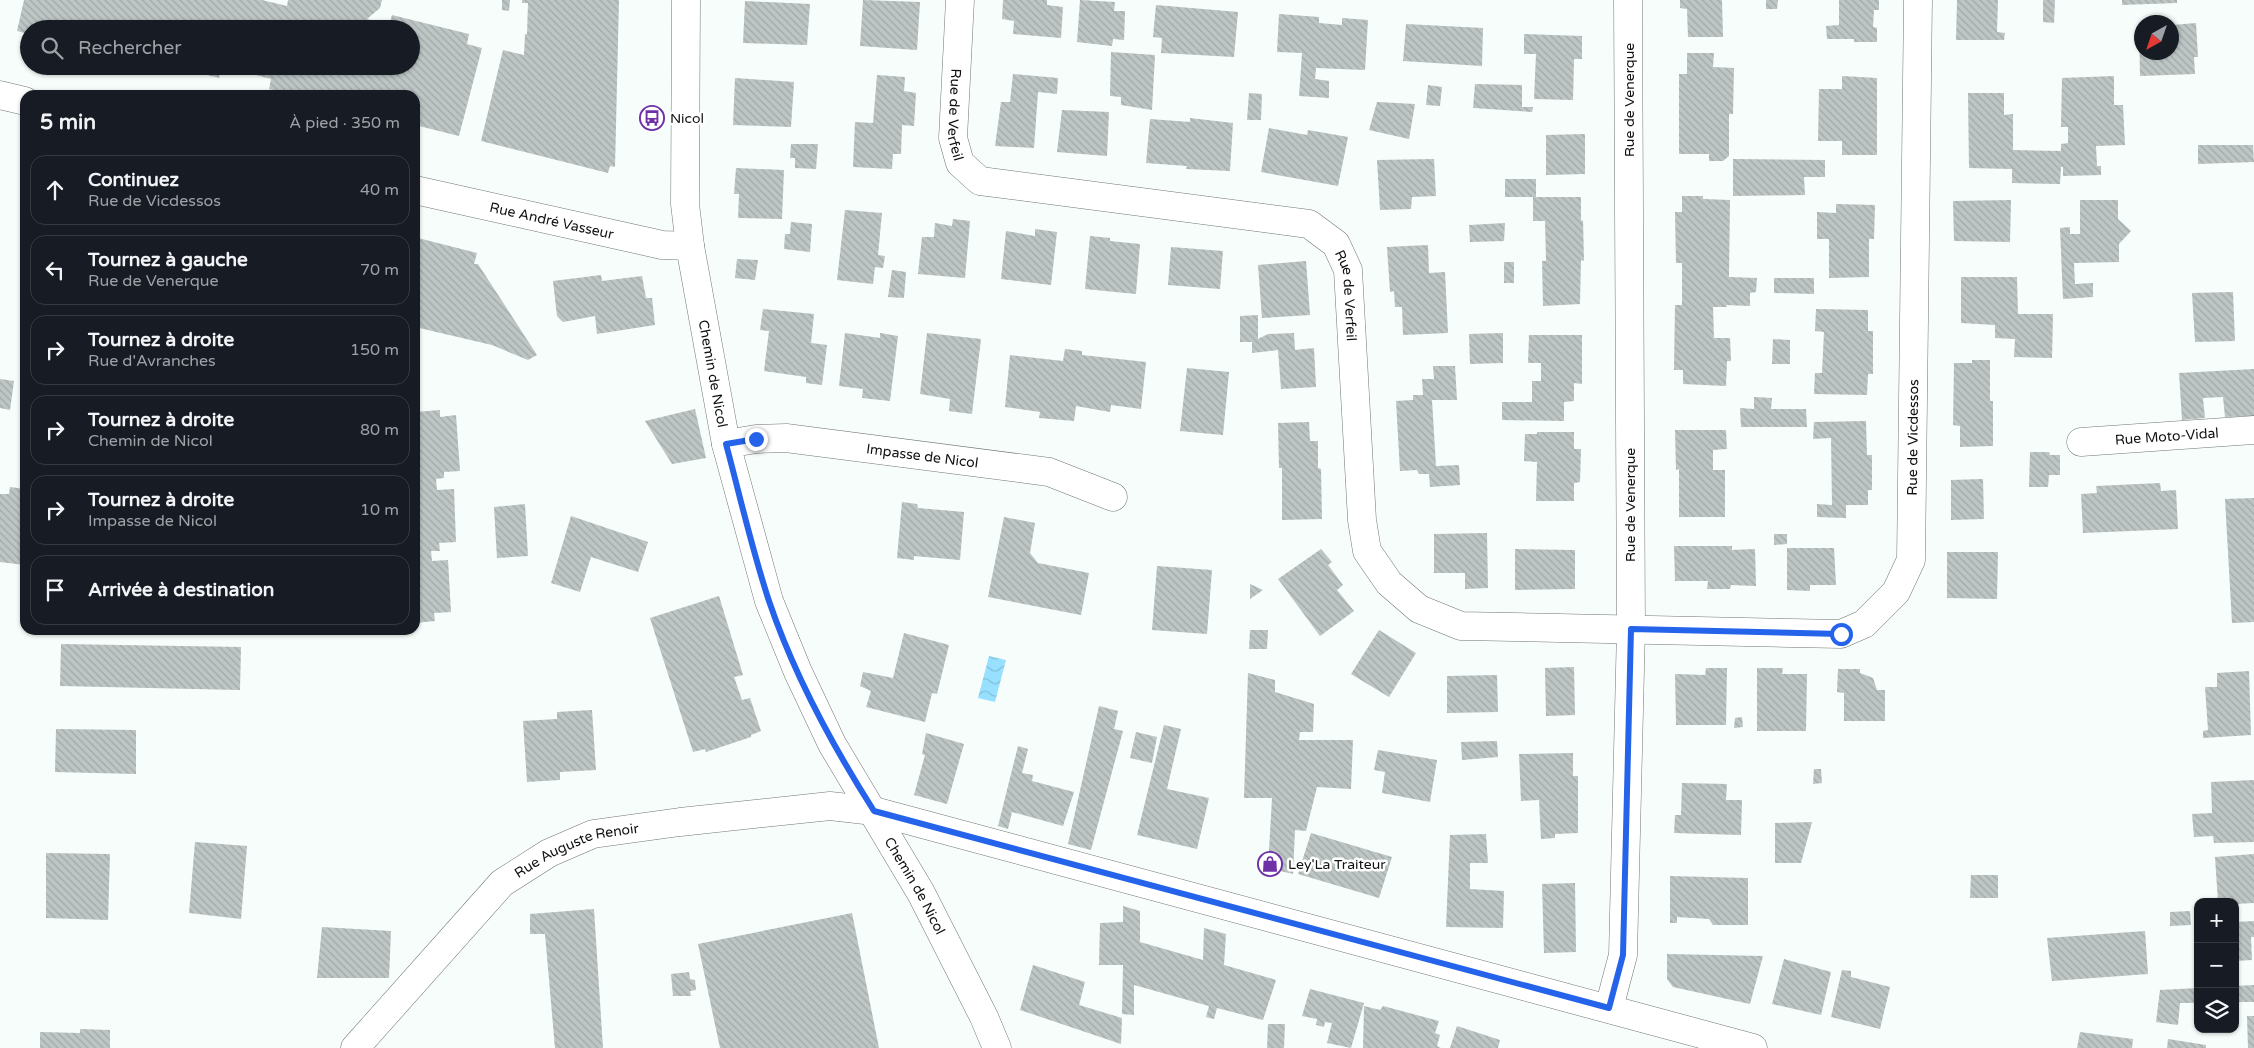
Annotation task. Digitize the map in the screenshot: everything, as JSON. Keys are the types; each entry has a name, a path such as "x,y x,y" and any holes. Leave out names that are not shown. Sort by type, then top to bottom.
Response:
{"street":[{"name":"Chemin de Nicol","path":"686,0 685,204 690,246 726,444 769,601 798,672 832,744 874,811 934,916 997,1048"},
{"name":"Rue de Verfeil","path":"960,0 953,138 960,163 980,181 1309,224 1336,244 1348,270 1362,520 1367,551 1389,584 1419,609 1461,626 1631,629"},
{"name":"Rue de Venerque","path":"1609,1008 1623,955 1631,629 1628,0"},
{"name":"Rue de Vicdessos","path":"1631,629 1841,634 1864,624 1896,592 1911,560 1918,0"},
{"path":"0,95 20,100"},
{"name":"Rue André Vasseur","path":"420,191 662,244 690,246"},
{"name":"Rue Moto-Vidal","path":"2081,442 2254,430"},
{"name":"Impasse de Nicol","path":"726,444 756,439 786,438 1049,472 1113,497"},
{"name":"Rue Auguste Renoir","path":"355,1048 502,883 549,853 593,834 830,806 874,811 1753,1048"}],"water":[{"path":"989,656 1006,660 995,702 978,698"}],"building":[{"path":"24,0 262,0 287,6 288,0 382,0 380,8 367,19 371,20 20,20 20,32 17,31"},
{"path":"502,0 510,0 509,11 502,10"},
{"path":"522,0 619,0 615,167 610,166 608,173 481,141 503,50 524,55 528,3 522,3"},
{"path":"863,0 920,2 917,50 860,46"},
{"path":"1003,0 1047,0 1047,5 1063,7 1061,38 1013,34 1014,21 1002,19"},
{"path":"1080,0 1115,2 1114,11 1125,11 1124,40 1113,39 1112,46 1077,42"},
{"path":"1680,0 1722,0 1723,37 1688,37 1687,9 1680,8"},
{"path":"1766,0 1778,0 1777,9 1766,9"},
{"path":"1839,0 1879,0 1879,10 1874,10 1873,27 1877,28 1877,42 1854,42 1854,39 1827,39 1826,26 1839,25"},
{"path":"1957,0 1998,0 1997,32 2005,33 2004,40 1956,40"},
{"path":"2043,0 2055,0 2054,23 2043,22"},
{"path":"2122,0 2177,0 2177,3 2122,5"},
{"path":"745,1 810,4 807,45 743,43"},
{"path":"1156,5 1238,12 1234,57 1161,53 1162,38 1153,37"},
{"path":"1279,14 1319,17 1319,23 1342,25 1342,18 1368,20 1365,70 1316,68 1315,79 1329,81 1329,98 1299,96 1302,53 1277,52"},
{"path":"392,15 412,20 390,20"},
{"path":"420,22 469,34 467,44 482,48 459,136 420,126 420,90 273,90 269,89 271,79 256,75 420,75"},
{"path":"2196,23 2198,57 2194,57 2195,74 2140,76 2140,60 2179,60 2179,24"},
{"path":"1406,24 1483,28 1482,66 1403,61"},
{"path":"1524,34 1582,36 1582,59 1574,59 1573,100 1534,99 1536,54 1524,54"},
{"path":"1111,52 1155,55 1152,110 1121,105 1121,97 1110,96"},
{"path":"1687,53 1714,53 1713,67 1734,68 1733,114 1729,114 1729,156 1723,161 1709,161 1709,154 1679,154 1679,74 1687,74"},
{"path":"1013,74 1058,78 1057,94 1038,92 1034,148 995,146 1001,102 1010,102"},
{"path":"207,75 219,75 219,78"},
{"path":"877,75 905,77 904,91 916,93 914,126 902,125 901,154 893,154 892,169 853,167 855,122 873,123"},
{"path":"1842,76 1877,78 1877,155 1842,155 1842,141 1818,141 1819,89 1842,89"},
{"path":"2114,76 2114,105 2123,105 2125,145 2096,146 2097,166 2101,166 2101,175 2063,176 2063,167 2061,167 2060,184 2012,183 2012,169 1969,168 1968,93 2004,93 2004,115 2013,114 2013,150 2061,151 2061,144 2068,143 2068,127 2061,127 2062,78"},
{"path":"735,78 794,82 791,127 733,125"},
{"path":"1475,84 1522,85 1522,107 1533,107 1532,112 1473,108"},
{"path":"1428,85 1442,87 1440,106 1426,105"},
{"path":"1249,93 1262,94 1261,120 1247,120"},
{"path":"1377,102 1415,104 1409,139 1369,130"},
{"path":"1062,110 1109,112 1107,156 1057,152"},
{"path":"1190,118 1233,123 1230,171 1186,169 1187,166 1146,163 1150,119 1190,122"},
{"path":"1269,128 1307,135 1308,130 1348,137 1338,186 1261,172"},
{"path":"1585,134 1585,174 1546,175 1546,135"},
{"path":"791,144 818,144 816,169 795,168 795,158 790,158"},
{"path":"2198,145 2253,145 2254,162 2198,164"},
{"path":"1434,159 1436,196 1412,197 1411,209 1380,210 1377,160"},
{"path":"1733,159 1825,160 1825,177 1804,177 1805,195 1733,196"},
{"path":"736,168 784,170 782,219 738,218 739,194 734,194"},
{"path":"1505,179 1536,179 1536,197 1581,197 1584,261 1581,260 1580,304 1543,306 1542,261 1546,261 1545,221 1533,221 1533,197 1505,197"},
{"path":"1682,196 1703,196 1703,199 1730,200 1729,277 1757,278 1756,292 1750,293 1750,306 1726,305 1727,307 1713,307 1714,338 1730,338 1731,361 1727,361 1726,386 1683,384 1683,370 1674,370 1675,305 1682,305 1682,263 1676,263 1675,212 1682,212"},
{"path":"2011,200 2010,242 1954,241 1953,201"},
{"path":"2080,200 2118,200 2118,219 2131,231 2119,244 2119,262 2074,263 2075,284 2093,283 2093,297 2063,299 2060,228 2070,227 2070,234 2080,234"},
{"path":"1836,204 1875,205 1874,239 1869,239 1869,277 1829,278 1829,239 1817,239 1817,212 1836,213"},
{"path":"845,210 882,213 878,255 885,256 883,268 875,267 873,284 837,280"},
{"path":"953,219 970,221 965,278 918,274 922,237 934,237 935,223 952,226"},
{"path":"791,222 812,224 810,252 784,249 785,234 790,234"},
{"path":"1505,223 1504,241 1470,242 1469,225"},
{"path":"1035,229 1057,232 1051,285 1001,279 1006,231 1035,236"},
{"path":"1090,236 1110,238 1110,241 1140,244 1136,294 1085,289"},
{"path":"420,239 477,253 474,264 478,264 537,355 528,360 492,345 420,328"},
{"path":"1428,245 1429,273 1445,272 1448,333 1403,335 1402,307 1395,307 1394,291 1390,292 1387,247"},
{"path":"1171,247 1223,251 1220,289 1168,285"},
{"path":"737,259 758,260 755,280 735,278"},
{"path":"1306,261 1310,315 1262,318 1258,265"},
{"path":"1504,262 1514,262 1514,283 1504,283"},
{"path":"892,270 906,272 904,298 888,297"},
{"path":"601,275 602,281 642,276 646,298 652,298 655,325 597,334 595,316 563,322 557,316 553,281"},
{"path":"1961,277 2017,277 2018,314 2053,314 2052,358 2014,357 2015,339 1995,338 1995,325 1961,323"},
{"path":"1774,278 1814,278 1814,294 1774,293"},
{"path":"2233,292 2235,341 2195,342 2192,293"},
{"path":"763,309 814,314 811,343 827,345 822,385 806,383 806,377 764,371 769,331 760,330"},
{"path":"1816,309 1868,310 1868,331 1873,331 1873,374 1868,374 1867,395 1814,394 1815,373 1822,373 1824,332 1815,331"},
{"path":"1258,315 1258,339 1268,334 1294,333 1295,350 1314,348 1316,387 1281,389 1278,350 1252,353 1252,342 1240,342 1240,316"},
{"path":"845,333 880,338 880,333 898,336 890,401 862,398 863,389 839,386"},
{"path":"927,333 981,339 972,414 949,411 950,399 920,394"},
{"path":"1503,333 1503,363 1470,364 1469,334"},
{"path":"1529,335 1582,335 1582,384 1574,383 1574,401 1564,402 1564,421 1502,420 1502,402 1532,402 1532,381 1541,381 1541,363 1528,363"},
{"path":"1773,339 1790,340 1790,364 1772,364"},
{"path":"1065,349 1082,351 1082,355 1146,362 1141,409 1111,405 1110,412 1076,406 1074,421 1039,418 1040,412 1005,407 1010,355 1063,361"},
{"path":"1972,360 1990,360 1990,401 1993,401 1993,446 1960,447 1960,426 1953,425 1954,363 1972,363"},
{"path":"1433,366 1455,366 1457,400 1432,400 1436,466 1459,465 1460,485 1430,487 1429,474 1419,474 1417,470 1400,471 1396,401 1413,400 1413,395 1423,395 1422,379 1434,379"},
{"path":"1187,368 1229,372 1223,435 1180,431"},
{"path":"2254,369 2254,416 2225,417 2223,397 2203,398 2205,418 2182,420 2179,373"},
{"path":"0,379 14,381 10,410 0,408"},
{"path":"1754,397 1772,398 1771,409 1806,409 1807,427 1741,427 1740,408 1754,409"},
{"path":"695,409 706,458 672,464 645,421"},
{"path":"440,410 440,417 456,415 460,471 444,472 444,478 436,479 437,490 454,489 456,542 439,543 440,551 431,551 432,561 448,560 451,612 434,613 435,621 420,622 420,412"},
{"path":"1866,421 1867,455 1872,455 1872,490 1868,490 1868,505 1846,505 1846,518 1817,517 1817,504 1832,505 1831,438 1813,439 1814,422"},
{"path":"1309,422 1310,441 1318,441 1318,468 1321,469 1322,519 1282,520 1282,468 1279,468 1278,423"},
{"path":"1675,430 1726,430 1727,449 1713,450 1713,470 1725,470 1725,517 1679,517 1679,469 1676,470"},
{"path":"1537,432 1574,432 1574,449 1581,449 1580,482 1574,483 1574,501 1536,501 1537,462 1524,461 1525,434 1537,434"},
{"path":"2030,452 2049,452 2050,455 2060,455 2060,475 2049,475 2048,487 2029,487"},
{"path":"1983,479 1984,519 1951,520 1951,480"},
{"path":"2160,483 2161,491 2176,490 2178,529 2083,533 2081,494 2097,493 2096,486"},
{"path":"10,487 20,488 20,564 0,562 0,494 9,494"},
{"path":"2254,498 2254,622 2232,623 2225,499"},
{"path":"902,502 917,504 918,508 964,512 960,560 914,556 914,560 897,558"},
{"path":"525,504 528,556 497,558 494,507"},
{"path":"571,516 648,542 638,572 591,557 580,592 551,583"},
{"path":"1004,517 1035,523 1030,553 1038,563 1089,573 1081,615 988,597"},
{"path":"1487,533 1488,588 1465,589 1465,573 1434,573 1434,534"},
{"path":"1774,534 1787,534 1787,544 1774,545"},
{"path":"1674,546 1732,546 1732,550 1755,549 1756,586 1731,585 1730,589 1707,589 1708,581 1675,581"},
{"path":"1787,548 1834,548 1836,585 1810,585 1810,591 1787,590"},
{"path":"1321,549 1332,562 1328,565 1343,585 1337,590 1354,611 1320,636 1278,579"},
{"path":"1515,549 1575,550 1575,589 1515,590"},
{"path":"1947,552 1998,552 1997,599 1947,598"},
{"path":"1157,566 1212,570 1207,634 1152,630"},
{"path":"1250,584 1263,590 1250,599"},
{"path":"719,596 743,675 734,677 742,700 750,698 761,731 751,735 751,737 706,752 705,749 693,752 650,618"},
{"path":"1250,630 1268,630 1267,649 1249,649"},
{"path":"1379,630 1416,653 1389,697 1351,674"},
{"path":"904,633 949,645 937,694 932,693 925,722 866,707 871,691 860,686 863,672 893,678"},
{"path":"61,644 241,647 240,690 60,686"},
{"path":"1574,667 1575,715 1546,716 1545,668"},
{"path":"1706,668 1727,668 1726,725 1676,725 1675,674 1705,675"},
{"path":"1757,668 1783,668 1782,674 1807,674 1806,731 1757,731"},
{"path":"1838,669 1860,669 1860,673 1873,678 1877,690 1885,690 1885,721 1844,721 1844,693 1837,692"},
{"path":"2249,671 2251,735 2203,738 2203,731 2208,730 2205,687 2217,687 2217,673"},
{"path":"1248,673 1275,680 1275,692 1314,704 1313,732 1300,732 1299,740 1353,740 1351,789 1317,787 1306,831 1295,830 1293,874 1268,868 1272,798 1244,798"},
{"path":"1497,675 1498,712 1447,713 1447,676"},
{"path":"1099,706 1118,711 1114,729 1123,731 1091,850 1068,844"},
{"path":"592,710 596,770 560,772 560,780 527,782 523,721 557,719 557,712"},
{"path":"1742,717 1743,727 1734,728 1735,718"},
{"path":"1164,725 1181,729 1167,789 1209,798 1197,849 1137,835"},
{"path":"56,729 136,730 136,774 55,772"},
{"path":"1136,732 1157,737 1152,763 1130,758"},
{"path":"926,733 964,744 947,804 914,795 925,755 922,754"},
{"path":"1497,741 1498,757 1462,760 1461,742"},
{"path":"1018,746 1028,749 1022,773 1033,775 1032,781 1074,792 1063,826 1012,812 1008,829 998,826"},
{"path":"1378,750 1437,760 1430,802 1382,793 1385,772 1374,770"},
{"path":"1573,753 1573,776 1578,776 1578,833 1555,834 1555,838 1541,839 1539,800 1521,801 1519,754"},
{"path":"1814,769 1821,769 1822,783 1813,784"},
{"path":"2254,780 2254,842 2214,843 2213,836 2194,837 2192,814 2212,813 2211,782"},
{"path":"1682,783 1727,784 1726,800 1742,800 1741,835 1674,833 1675,815 1681,815"},
{"path":"1812,822 1801,863 1775,863 1775,823"},
{"path":"1311,833 1392,857 1379,898 1298,874"},
{"path":"1486,834 1488,863 1470,863 1470,889 1504,891 1503,928 1446,927 1450,835"},
{"path":"195,842 247,846 241,919 189,913"},
{"path":"46,853 110,854 108,920 46,918"},
{"path":"2254,854 2254,903 2239,904 2239,898 2218,898 2215,857"},
{"path":"1971,875 1998,875 1998,898 1970,898"},
{"path":"1670,876 1748,878 1748,925 1713,925 1709,919 1677,917 1677,923 1670,923"},
{"path":"1575,883 1576,952 1544,953 1542,884"},
{"path":"1123,906 1140,911 1140,942 1203,960 1204,928 1226,934 1224,965 1276,980 1263,1020 1217,1008 1214,1019 1206,1017 1209,1006 1134,985 1134,1015 1122,1014 1123,965 1099,965 1100,923 1123,922"},
{"path":"594,909 603,1048 555,1048 545,934 530,934 530,914"},
{"path":"2190,911 2191,925 2170,926 2170,912"},
{"path":"852,913 879,1048 720,1048 698,944"},
{"path":"2254,921 2254,937 2251,937 2252,960 2239,961 2239,922"},
{"path":"322,927 391,931 389,978 317,978"},
{"path":"2145,931 2148,974 2052,981 2047,938"},
{"path":"1667,954 1763,956 1750,1004 1673,987 1667,979"},
{"path":"1784,959 1831,972 1821,1015 1772,1004"},
{"path":"1033,965 1085,982 1079,1005 1122,1018 1121,1044 1020,1010"},
{"path":"1842,970 1851,971 1851,977 1890,987 1880,1029 1831,1017"},
{"path":"689,972 690,979 695,980 696,990 690,991 691,996 673,996 671,974"},
{"path":"2254,985 2254,1002 2239,1002 2239,986"},
{"path":"2194,988 2194,1003 2180,1003 2178,1025 2156,1022 2160,990"},
{"path":"1310,989 1364,1003 1351,1048 1327,1043 1332,1023 1325,1022 1324,1027 1316,1025 1317,1019 1302,1016"},
{"path":"1364,1006 1380,1010 1383,1006 1439,1021 1435,1033 1440,1035 1437,1046 1441,1048 1363,1048"},
{"path":"2247,1016 2254,1016 2254,1048 2248,1048"},
{"path":"1268,1024 1285,1024 1284,1048 1267,1048"},
{"path":"1457,1026 1500,1040 1498,1048 1450,1048"},
{"path":"80,1029 110,1030 110,1048 40,1048 40,1032 80,1033"},
{"path":"2080,1032 2133,1039 2132,1048 2077,1048"},
{"path":"2168,1039 2206,1045 2206,1048 2167,1048"}],"place":[{"name":"Nicol","path":"652,118"},
{"name":"Ley'La Traiteur","path":"1270,864"}],"route":[{"path":"756,439 726,444 769,601 798,672 836,752 874,811 1609,1008 1623,955 1631,629 1841,634"}]}
